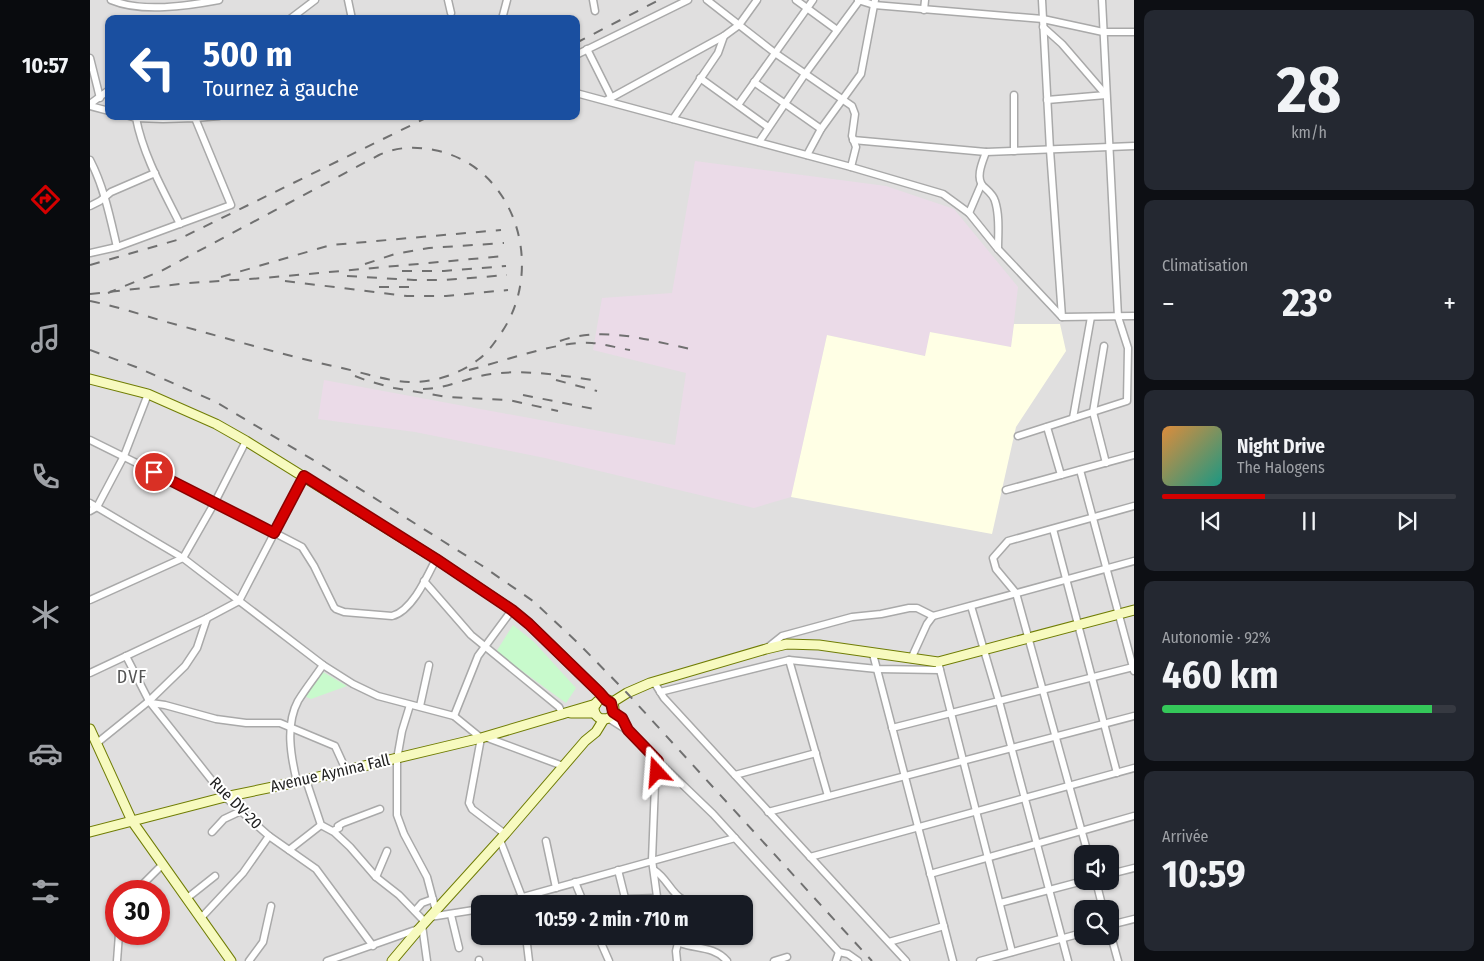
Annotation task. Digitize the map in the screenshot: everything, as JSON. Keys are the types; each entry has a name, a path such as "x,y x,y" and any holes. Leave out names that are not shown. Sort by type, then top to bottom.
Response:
{"street":[{"path":"111,0 124,4 161,7 196,5 218,0"},
{"path":"295,15 315,0"},
{"path":"348,0 351,15"},
{"path":"448,0 451,13"},
{"path":"503,15 508,0"},
{"path":"593,0 595,11"},
{"path":"580,53 688,0"},
{"path":"707,0 775,54 852,106 854,110 854,140 856,147 851,167"},
{"path":"609,99 724,36 739,24 757,0"},
{"path":"796,0 837,30"},
{"path":"738,105 813,0"},
{"path":"759,142 858,0 924,10 1043,19 1103,32 1134,32"},
{"path":"924,10 926,0"},
{"path":"1042,0 1062,317"},
{"path":"1018,436 1127,401 1130,392 1128,348 1118,317 1102,0"},
{"path":"807,155 821,129 861,74 875,2"},
{"path":"1043,27 1062,44 1106,95"},
{"path":"673,119 718,53 724,36"},
{"path":"587,49 609,99"},
{"path":"90,58 100,98"},
{"path":"700,78 768,127"},
{"path":"754,82 821,129"},
{"path":"90,105 105,94"},
{"path":"580,94 609,99 640,111 851,167 943,194 969,213 998,249 1062,317 1134,316"},
{"path":"1014,95 1014,151"},
{"path":"1047,100 1106,95"},
{"path":"90,105 105,110"},
{"path":"134,120 155,173 180,224"},
{"path":"90,253 117,247 231,205 196,120"},
{"path":"854,140 986,152 1134,146"},
{"path":"969,213 981,184 980,172 986,152"},
{"path":"90,160 105,196 117,247"},
{"path":"90,206 100,202 111,192 155,173"},
{"path":"981,184 993,195 996,202 998,249"},
{"path":"1073,418 1090,317"},
{"path":"1104,346 1093,412 1106,463"},
{"path":"90,379 148,394 216,424 304,476 436,559 512,610 529,624 590,685 594,696 603,710 628,730 713,814 839,952 848,954 858,961"},
{"path":"90,511 97,507 124,456 148,394"},
{"path":"1046,427 1061,475"},
{"path":"90,440 302,547 314,566 334,607 344,612 392,616 399,614 408,606 436,559"},
{"path":"90,600 183,558 215,502 246,441"},
{"path":"1006,490 1134,455"},
{"path":"892,728 1134,669 1080,470"},
{"path":"90,673 239,601 304,476"},
{"path":"90,503 183,558 323,665 352,684 378,696 454,716 482,737 563,766"},
{"path":"1086,845 1016,593 996,569 993,558 1008,541 1134,506"},
{"path":"1053,529 1117,773"},
{"path":"911,659 927,624 933,616 1134,561"},
{"path":"424,581 471,635 567,714"},
{"path":"971,606 1000,701 1068,961"},
{"path":"766,649 782,636 852,616 881,614 917,608 933,616"},
{"path":"454,716 478,656 512,610"},
{"path":"660,692 789,660 877,669 939,666 984,650 1134,610"},
{"path":"97,743 150,702 185,666 197,648 207,618"},
{"name":"Avenue Aynina Fall","path":"90,832 225,797 397,759 567,714 603,710 627,693 654,682 787,644 818,645 911,659 939,666"},
{"path":"873,654 953,961"},
{"name":"Rue DV-20","path":"126,656 150,702 225,797 269,836 316,869 373,946"},
{"path":"789,660 828,796"},
{"path":"297,782 291,754 291,727 298,702 323,665"},
{"path":"420,706 429,665"},
{"path":"939,666 1012,952"},
{"path":"654,682 660,692 768,812 906,961"},
{"path":"150,702 216,719 280,723 335,746 346,770"},
{"path":"410,705 402,731 397,759 397,815 404,834 427,877 433,898 426,921 427,961"},
{"path":"392,961 585,741 603,710"},
{"path":"768,812 1134,716"},
{"path":"90,729 132,821 231,961"},
{"path":"482,737 469,803 502,837 520,895"},
{"path":"735,775 816,753"},
{"path":"657,895 652,860 655,784 658,761"},
{"path":"810,857 1134,768"},
{"path":"306,780 321,825 332,831 350,846 376,877 399,895 426,921"},
{"path":"332,831 339,828 338,826 342,823 380,809"},
{"path":"212,832 224,819 241,811"},
{"path":"930,874 1134,816"},
{"path":"289,850 321,825"},
{"path":"200,919 243,873 269,836"},
{"path":"536,895 575,882 735,838"},
{"path":"546,841 556,888"},
{"path":"376,877 387,850"},
{"path":"147,880 162,865"},
{"path":"1119,872 1134,868"},
{"path":"618,870 624,895"},
{"path":"654,870 662,875 677,895"},
{"path":"186,899 215,876"},
{"path":"575,882 580,895"},
{"path":"1000,903 1074,883"},
{"path":"415,911 422,903 433,898"},
{"path":"249,961 263,942 271,906"},
{"path":"328,961 373,946 426,921 471,911"},
{"path":"452,915 459,948"},
{"path":"1119,923 1134,919"},
{"path":"888,942 944,926"},
{"path":"980,961 1074,935"},
{"path":"117,961 118,945"},
{"path":"527,945 529,961"},
{"path":"602,945 609,961"},
{"path":"677,961 678,945"},
{"path":"688,945 712,950 727,961"},
{"path":"1114,945 1118,961"},
{"path":"836,961 839,952"},
{"path":"774,961 787,958"}],"shaded area":[{"path":"90,0 1134,0 1134,961 90,961"},
{"path":"695,161 886,186 954,209 1018,287 1011,347 930,332 926,356 827,335 791,497 754,508 545,458 415,432 318,419 324,380 675,445 686,373 593,350 602,298 672,293"},
{"path":"1014,324 1060,324 1066,351 1016,427 992,534 791,497 827,335 925,356 930,332 1011,347"}],"green space":[{"path":"513,625 534,642 576,688 566,703 496,652"},
{"path":"323,672 347,686 311,699 304,696"}],"railway":[{"path":"580,41 659,0"},
{"path":"90,265 177,240 422,120"},
{"path":"90,301 275,352 376,376 409,382 427,381 455,373 472,364 482,357 494,343 513,310 521,282 521,253 516,225 504,199 486,177 463,160 434,150 406,148 392,150 379,155 161,271 108,293"},
{"path":"221,277 331,245 501,230"},
{"path":"365,264 395,254 429,248 504,243"},
{"path":"90,294 189,283 505,256"},
{"path":"402,271 444,271 506,266"},
{"path":"347,276 445,280 507,275"},
{"path":"285,281 407,296 446,296 508,290"},
{"path":"379,287 416,287"},
{"path":"560,341 577,336 610,334 645,339 695,350"},
{"path":"469,370 531,352 579,343 630,350"},
{"path":"90,350 136,367 216,402 325,467 481,565 533,601 627,693 872,961"},
{"path":"423,389 440,387 491,374 518,372 600,381"},
{"path":"355,376 394,388 447,397 509,400 558,411"},
{"path":"556,380 597,391"},
{"path":"523,395 594,409"}],"district":[{"name":"DVF","path":"132,677"}],"route":[{"path":"154,472 274,533 304,476 436,559 512,610 529,624 590,685 611,703 613,712 622,718 628,730 642,742 658,761 657,772"}]}
